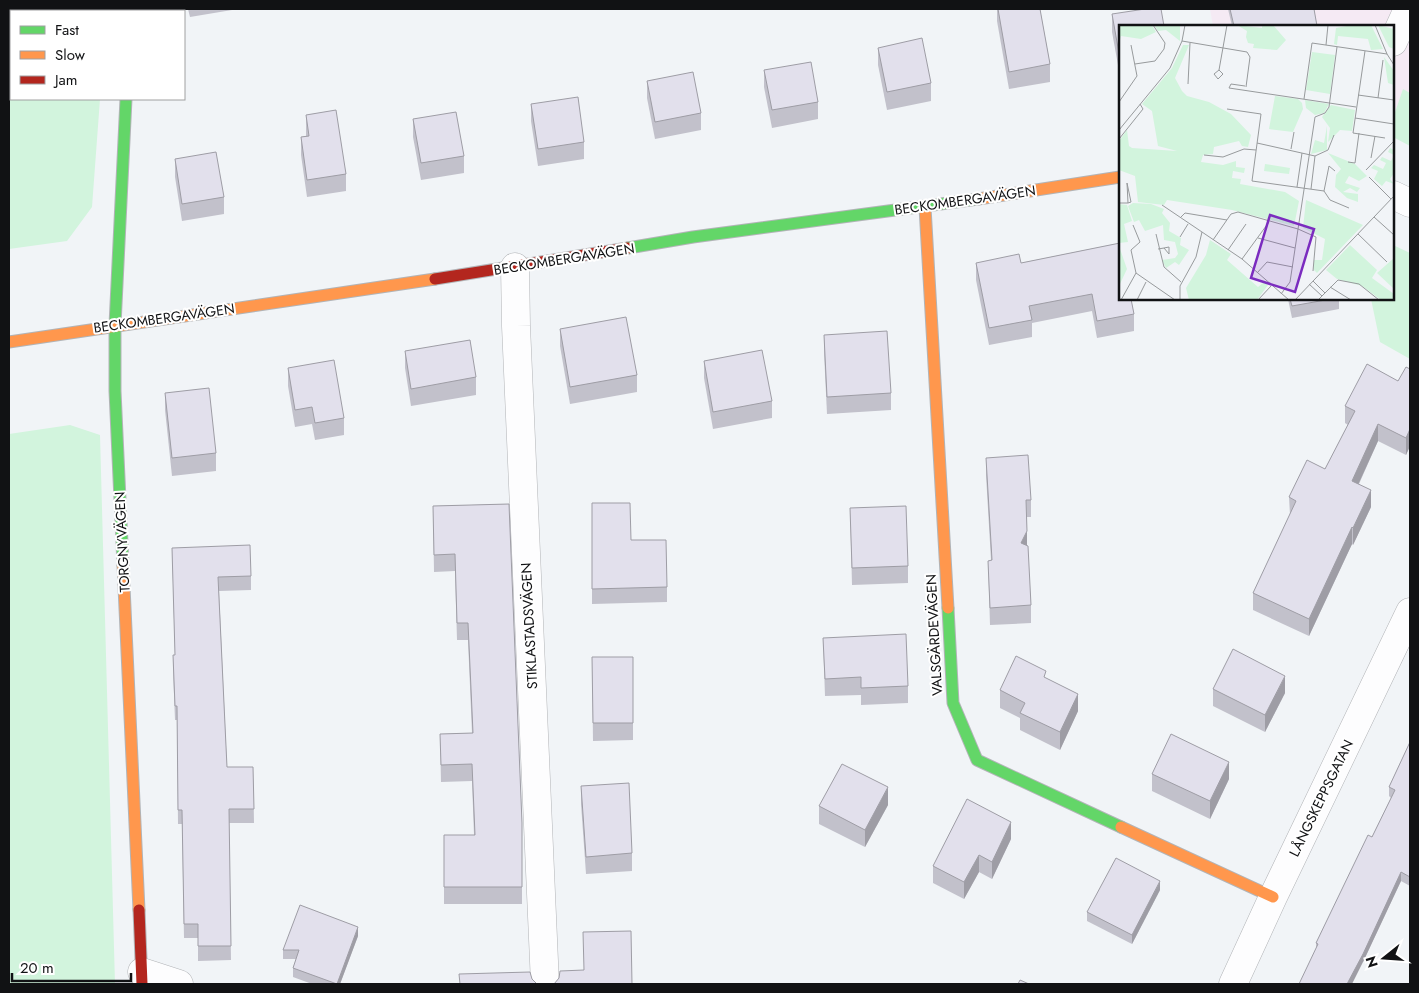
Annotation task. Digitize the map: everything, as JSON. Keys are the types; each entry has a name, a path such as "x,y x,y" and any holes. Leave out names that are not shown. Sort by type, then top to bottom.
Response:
{"street":[{"path":"1394,40 1408,9"},
{"name":"TORGNYVÄGEN","path":"126,100 115,325 115,391 142,978"},
{"name":"BECKOMBERGAVÄGEN","path":"9,342 515,267 693,237 925,207 1119,177"},
{"path":"1394,196 1410,204"},
{"name":"VALSGÄRDEVÄGEN","path":"925,207 952,703 977,760 1273,896"},
{"name":"STIKLASTADSVÄGEN","path":"515,267 545,984"},
{"name":"LÅNGSKEPPSGATAN","path":"1233,984 1273,896 1410,612"},
{"path":"142,978 178,984"}],"shaded area":[{"path":"1210,9 1410,9 1410,93 1403,90 1394,115 1394,25 1213,25"}],"green space":[{"path":"9,9 106,9 10,10 10,100 100,100 92,207 67,241 9,249"},
{"path":"1403,89 1410,93 1410,146 1394,138 1394,115"},
{"path":"1394,245 1410,253 1410,359 1380,342 1371,300 1394,300"},
{"path":"70,425 100,435 115,984 9,984 9,434"}],"building":[{"path":"998,9 1040,9 1050,64 1009,72"},
{"path":"1145,9 1161,9 1164,25 1119,25 1119,53 1112,14"},
{"path":"1230,9 1314,9 1317,25 1234,25"},
{"path":"922,38 931,83 887,92 878,48"},
{"path":"811,62 818,102 772,110 764,70"},
{"path":"693,72 701,113 655,122 647,81"},
{"path":"578,97 584,142 538,149 531,104"},
{"path":"336,110 346,174 307,180 301,137 309,136 306,115"},
{"path":"456,112 464,156 421,163 413,119"},
{"path":"216,152 224,197 182,204 175,159"},
{"path":"1119,243 1119,300 1131,300 1134,314 1097,321 1092,294 1029,306 1032,320 989,328 976,263 1019,254 1021,263"},
{"path":"1290,300 1325,300 1292,306"},
{"path":"626,317 637,375 570,387 560,329"},
{"path":"887,331 891,393 827,397 824,335"},
{"path":"470,340 476,377 411,389 405,351"},
{"path":"762,350 772,401 713,412 704,361"},
{"path":"334,360 344,418 315,423 312,407 295,410 288,368"},
{"path":"1367,364 1398,381 1406,367 1410,369 1410,429 1406,438 1378,424 1352,481 1371,490 1309,619 1253,593 1296,501 1289,497 1307,460 1325,469 1355,411 1345,406"},
{"path":"209,388 216,453 172,458 165,393"},
{"path":"1028,455 1031,500 1026,500 1027,531 1021,543 1028,546 1031,605 990,608 988,561 992,560 986,458"},
{"path":"592,503 630,503 631,540 666,540 667,587 592,589"},
{"path":"509,504 522,823 522,887 444,887 444,835 475,835 472,764 441,765 440,734 473,733 468,623 457,623 455,554 434,555 433,506"},
{"path":"906,506 908,566 852,568 850,508"},
{"path":"250,545 251,576 218,577 227,767 253,767 254,809 229,809 231,946 198,946 198,924 184,924 182,810 178,810 177,706 175,706 173,655 175,655 172,548"},
{"path":"906,634 908,686 861,688 861,677 825,679 823,638"},
{"path":"1233,649 1285,676 1265,715 1213,689"},
{"path":"1016,656 1046,671 1044,677 1078,694 1060,732 1020,713 1025,703 1000,690"},
{"path":"592,657 633,657 633,723 593,723"},
{"path":"1171,734 1229,762 1210,801 1152,774"},
{"path":"1410,742 1410,877 1401,872 1347,984 1299,984 1318,944 1316,943 1368,835 1372,837 1395,790 1389,787"},
{"path":"842,764 888,787 865,830 819,806"},
{"path":"629,783 632,853 586,857 581,786"},
{"path":"967,799 1011,822 992,862 979,855 964,882 933,866"},
{"path":"1116,858 1160,881 1132,935 1087,912"},
{"path":"300,905 358,927 337,984 293,968 299,950 283,950"},
{"path":"631,931 632,984 554,984 559,978 560,971 584,970 583,932"},
{"path":"530,972 532,979 537,984 460,984 459,974"},
{"path":"1020,980 1029,984 1018,984"}],"traffic: fast":[{"path":"123,565 115,391 115,325 126,100"},
{"path":"628,248 693,237 978,199"},
{"path":"948,608 953,703 977,760 1121,827"}],"traffic: slow":[{"path":"978,199 1119,177"},
{"path":"925,207 948,608"},
{"path":"9,342 435,279"},
{"path":"123,565 139,910"},
{"path":"1121,827 1273,897"}],"traffic: jam":[{"path":"435,279 628,248"},
{"path":"139,910 142,984"}]}
